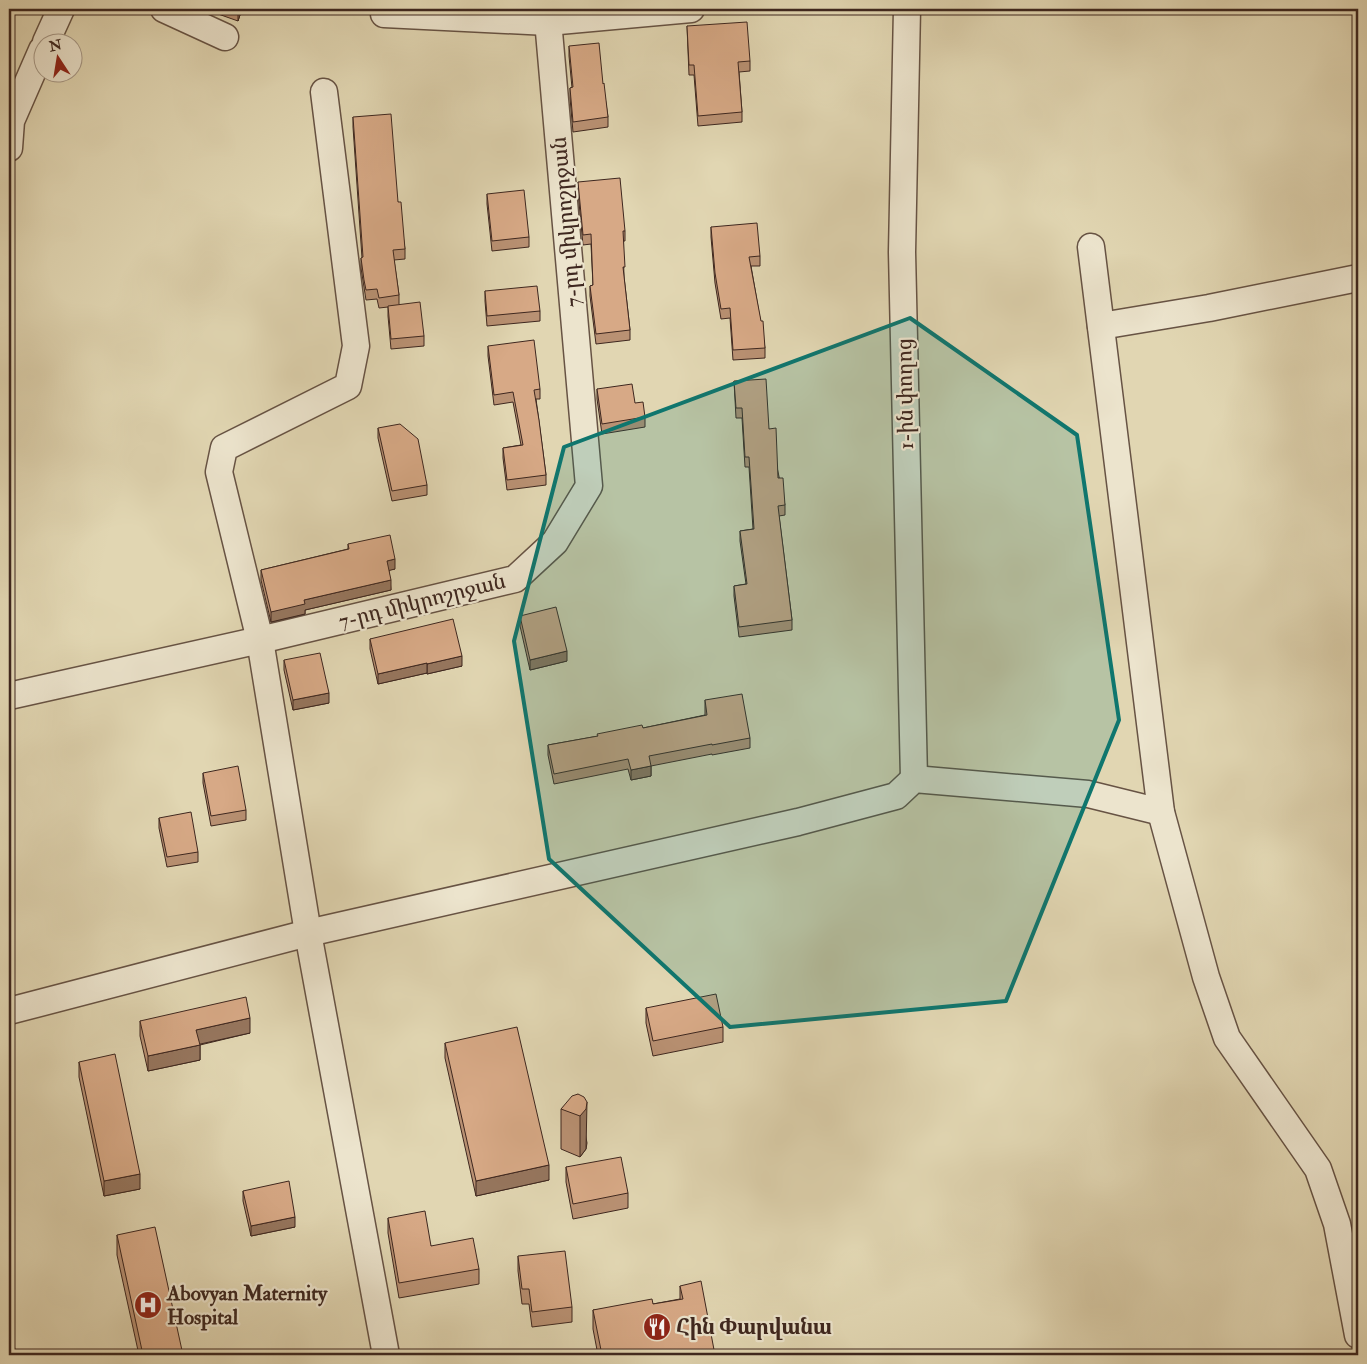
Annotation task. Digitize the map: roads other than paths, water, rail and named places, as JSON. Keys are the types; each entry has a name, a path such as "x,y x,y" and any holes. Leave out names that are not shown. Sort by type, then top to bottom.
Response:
{"street":[{"path":"51,32 61,9"},
{"path":"164,9 225,37"},
{"path":"384,14 548,16 691,9"},
{"name":"1-ին փողոց","path":"907,9 902,252 914,779"},
{"name":"7-րդ միկրոշրջան","path":"9,696 260,640 514,579 555,542 589,486 548,16"},
{"path":"9,148 11,121 32,73"},
{"path":"324,92 356,346 348,386 224,448 219,472 260,640 308,933 386,1355"},
{"path":"1092,247 1160,812 1206,977 1227,1038 1318,1170 1337,1224 1358,1335"},
{"path":"1101,326 1209,308 1358,278"},
{"path":"9,1011 308,933 798,822 896,796 914,779 1088,794 1160,812"}],"place":[{"name":"Abovyan Maternity Hospital","path":"148,1305"},
{"name":"Հին Փարվանա","path":"657,1327"}]}
